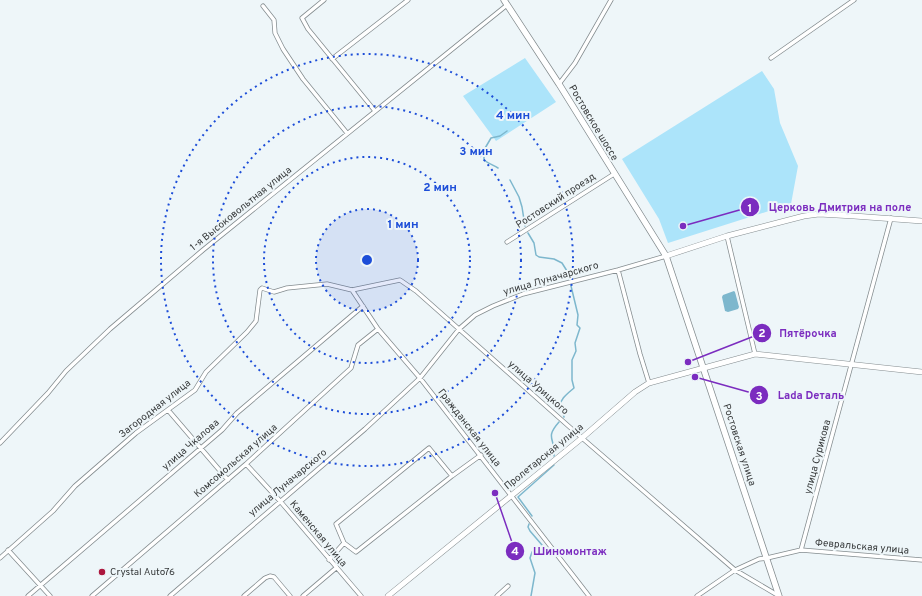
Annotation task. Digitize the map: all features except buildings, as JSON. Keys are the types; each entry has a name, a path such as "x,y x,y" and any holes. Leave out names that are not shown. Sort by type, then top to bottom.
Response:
{"main road":[{"name":"Ростовское шоссе","path":"505,3 559,84 666,256"},
{"name":"Ростовская улица","path":"666,256 779,596"}],"street":[{"path":"324,0 302,18 308,29 374,111"},
{"path":"332,59 408,0"},
{"path":"559,84 575,63 611,0"},
{"path":"771,58 854,0"},
{"name":"1-я Высоковольтная улица","path":"0,443 48,393 66,371 110,329 203,250 505,3"},
{"path":"262,6 274,20 275,33 303,79 347,133"},
{"name":"Ростовский проезд","path":"507,242 614,174"},
{"name":"улица Луначарского","path":"170,596 365,429 420,378 459,329 475,315 493,306 523,294 618,270 727,236 804,216 819,214 922,221"},
{"name":"улица Сурикова","path":"802,550 891,218"},
{"path":"727,236 755,354 922,372"},
{"path":"618,270 649,383"},
{"name":"улица Урицкого","path":"352,290 400,280 416,291 582,438 735,570 779,596"},
{"name":"Загородная улица","path":"0,558 53,511 75,486 136,433 195,390 206,372 247,332 256,321 260,290 264,288 274,292 287,288 327,284 352,290"},
{"name":"Гражданская улица","path":"352,290 378,329 420,378 481,455 589,596"},
{"name":"улица Чкалова","path":"28,596 222,430 237,413 363,306"},
{"name":"Комсомольская улица","path":"92,596 228,480 351,368 358,345 378,329"},
{"name":"Пролетарская улица","path":"388,596 582,438 635,392 649,383 755,354"},
{"path":"168,410 228,480"},
{"path":"452,476 429,448 336,524 344,542 356,552 481,455"},
{"name":"Каменская улица","path":"246,464 280,501 361,596"},
{"path":"329,560 344,542"},
{"path":"8,550 50,596"},
{"path":"697,596 735,570 759,559 802,550"},
{"name":"Февральская улица","path":"802,550 922,560"},
{"path":"303,596 336,568"},
{"path":"244,596 265,578 270,576 274,577 290,596"},
{"path":"497,596 508,586"}],"shaded area":[{"path":"525,58 556,102 496,141 463,96"},
{"path":"762,71 774,89 780,123 798,166 791,204 668,243 659,219 622,159"},
{"path":"734,291 739,307 738,309 728,312 725,311 722,297 723,295"}],"waterway":[{"path":"498,168 484,160 484,150 491,138 500,136 507,131"},
{"path":"510,180 519,197 525,226"},
{"path":"528,233 534,243 536,255 539,257 554,259 562,263 567,271 569,279"},
{"path":"564,417 559,408 562,399 574,388 572,380 572,360 576,351 575,343 580,328 577,325 578,315 571,286"},
{"path":"554,456 554,445 551,435 559,422"},
{"path":"532,516 518,497 554,465"},
{"path":"529,524 528,527 530,531 542,545 540,548 532,552 530,558 535,573 531,596"}],"place":[{"name":"Церковь Дмитрия на поле","path":"683,226"},
{"name":"Пятёрочка","path":"688,362"},
{"name":"Lada Dеталь","path":"695,377"},
{"name":"Шиномонтаж","path":"495,493"},
{"name":"Crystal Auto76","path":"102,572"}]}
